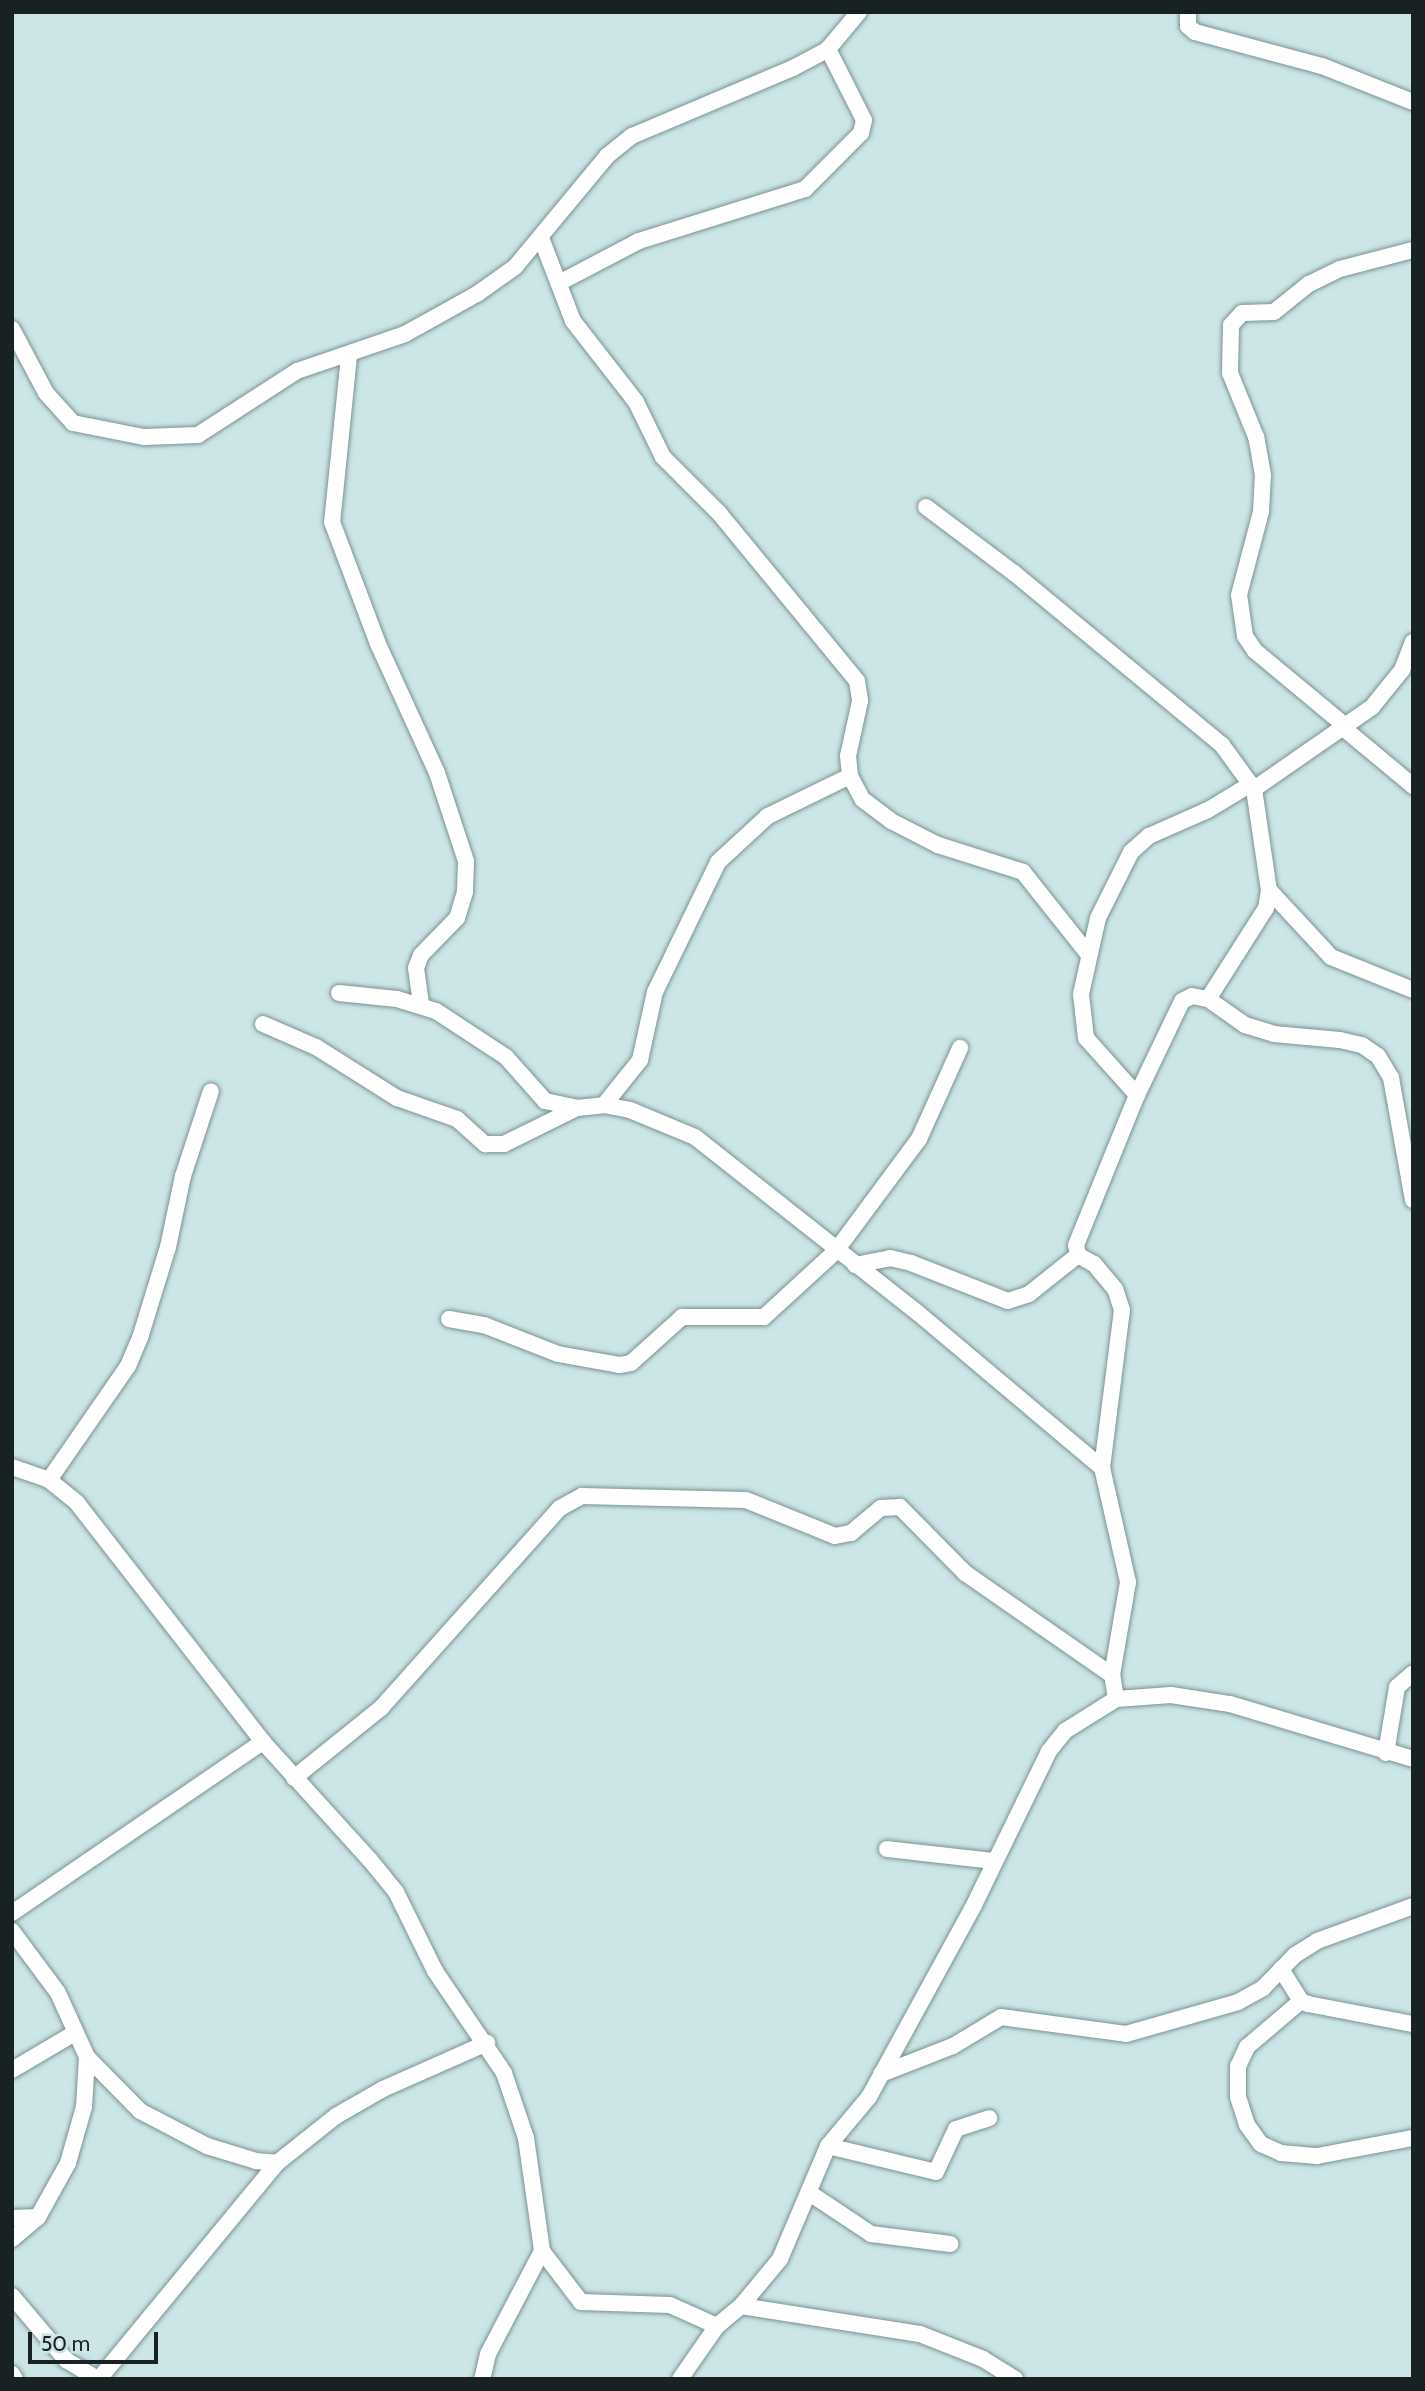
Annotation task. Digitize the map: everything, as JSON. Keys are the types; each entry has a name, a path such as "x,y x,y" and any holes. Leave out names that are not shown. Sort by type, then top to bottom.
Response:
{"street":[{"path":"12,329 63,415 90,429 144,437 198,435 297,371 349,356 405,334 477,294 515,267 607,156 632,136 793,68 828,49 859,12"},
{"path":"1188,12 1188,26 1195,32 1322,66 1413,102"},
{"path":"559,283 639,241 806,189 861,133 864,120 828,49"},
{"path":"541,238 573,321 636,402 663,457 719,513 857,681 860,701 848,756 850,776 862,799 891,821 938,845 1023,872 1088,955"},
{"path":"1413,250 1340,269 1310,284 1274,312 1242,313 1231,325 1230,373 1256,437 1263,475 1261,512 1239,595 1245,636 1255,651 1413,786"},
{"path":"349,356 332,522 378,644 437,773 466,860 465,892 457,918 421,955 416,968 421,1005"},
{"path":"926,507 1014,573 1222,745 1253,787 1269,890 1266,908 1253,933 1208,999"},
{"path":"1138,1095 1086,1038 1081,994 1098,918 1131,852 1149,836 1253,787 1372,707 1390,689 1413,642"},
{"path":"604,1105 640,1059 655,992 718,862 768,816 850,776"},
{"path":"1269,890 1331,957 1413,990"},
{"path":"339,993 421,1005 506,1057 545,1101 577,1108 604,1105 630,1110 695,1137 735,1164 835,1252 855,1265 1102,1468"},
{"path":"1116,1699 1112,1675 1128,1582 1102,1468 1122,1310 1104,1275 1078,1255 1077,1237 1182,1001 1192,996 1208,999 1245,1025 1274,1034 1340,1040 1362,1045 1378,1056 1391,1078 1413,1200"},
{"path":"263,1024 316,1047 397,1098 457,1119 485,1144 504,1144 577,1108"},
{"path":"449,1319 484,1325 558,1354 631,1363 682,1317 764,1317 835,1252 919,1139 960,1048"},
{"path":"48,1480 128,1366 140,1338 168,1247 183,1176 211,1091"},
{"path":"855,1265 890,1258 911,1263 1008,1301 1029,1293 1078,1255"},
{"path":"12,1467 48,1480 100,1529 177,1636 263,1742 396,1892 435,1970 487,2043 504,2073 526,2138 542,2251 581,2302 670,2305 717,2326"},
{"path":"294,1778 381,1708 559,1508 582,1496 746,1500 835,1536 851,1533 881,1508 900,1507 965,1573 1112,1675"},
{"path":"1386,1753 1397,1687 1413,1673"},
{"path":"680,2379 717,2326 741,2306 780,2259 811,2194 828,2146 869,2097 1049,1751 1065,1731 1116,1699 1171,1695 1230,1704 1413,1759"},
{"path":"12,1913 263,1742"},
{"path":"887,1849 994,1861"},
{"path":"881,2074 953,2046 1001,2017 1126,2035 1238,2003 1263,1988 1281,1969 1317,1941 1413,1906"},
{"path":"12,1931 58,1993 73,2034 87,2057 140,2111 207,2146 277,2163"},
{"path":"1281,1969 1301,2001 1413,2024"},
{"path":"1301,2001 1247,2047 1238,2066 1238,2097 1247,2125 1261,2144 1281,2153 1317,2156 1413,2138"},
{"path":"12,2070 73,2034"},
{"path":"12,2296 66,2360 99,2379 277,2163 336,2116 383,2089 487,2043"},
{"path":"12,2239 38,2217 68,2164 80,2129 87,2057"},
{"path":"828,2146 936,2172 956,2129 989,2118"},
{"path":"811,2194 871,2234 950,2244"},
{"path":"12,2218 38,2217"},
{"path":"482,2379 488,2354 542,2251"},
{"path":"741,2306 920,2334 984,2359 1015,2379"},
{"path":"12,2374 15,2379"}]}
